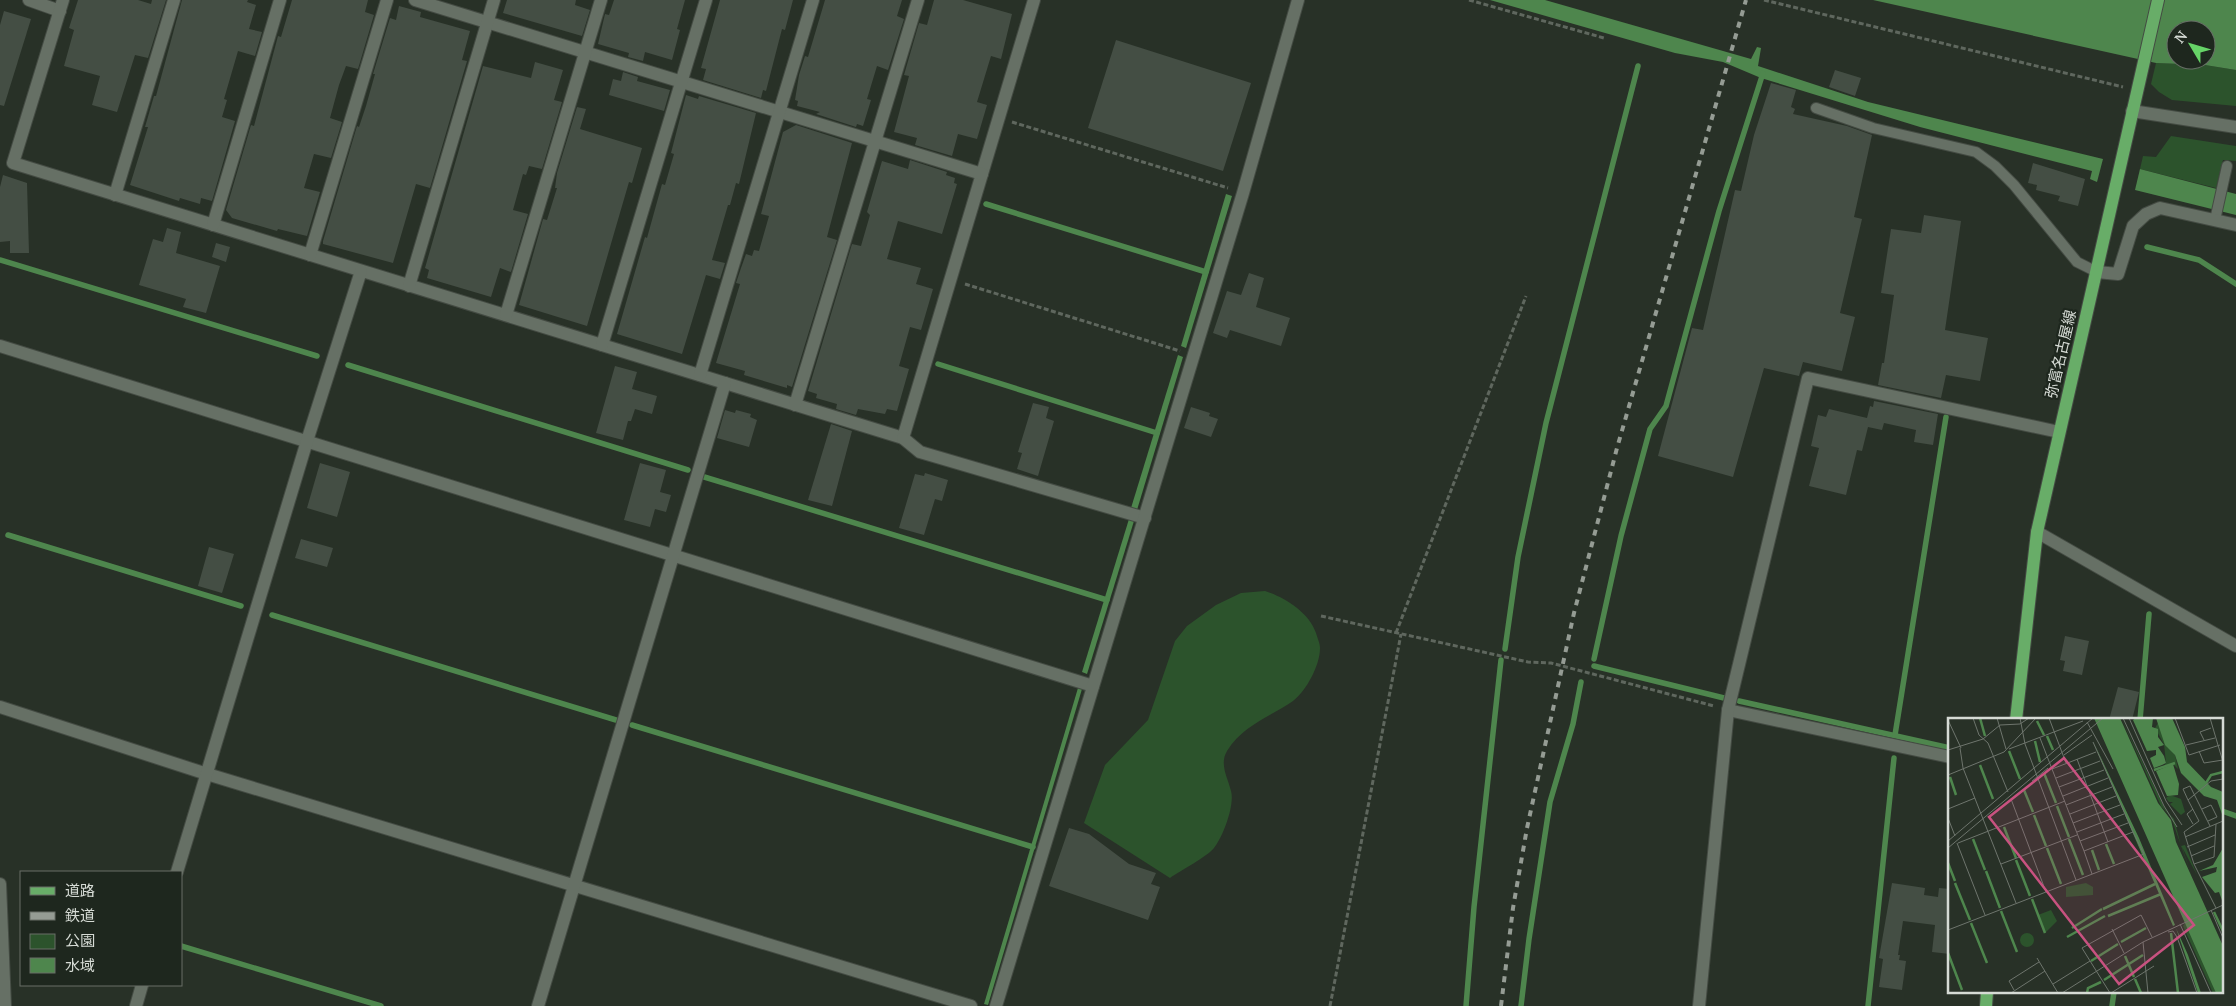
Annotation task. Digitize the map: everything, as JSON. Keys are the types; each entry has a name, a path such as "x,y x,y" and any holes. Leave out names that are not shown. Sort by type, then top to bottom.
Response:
{"main road":[{"name":"弥富名古屋線","path":"2016,718 2037,532 2158,0"}],"street":[{"path":"13,164 62,5 29,0"},
{"path":"115,195 174,0"},
{"path":"213,225 280,0"},
{"path":"310,255 387,0"},
{"path":"416,0 982,174"},
{"path":"409,286 494,0"},
{"path":"506,316 601,0"},
{"path":"602,345 706,0"},
{"path":"700,375 813,0"},
{"path":"795,405 918,0"},
{"path":"903,438 1034,0"},
{"path":"996,1006 1243,193 1298,0"},
{"path":"2132,111 2236,126"},
{"path":"0,166 13,164 213,225 903,438 920,452 1145,518"},
{"path":"2097,272 2118,274 2133,226 2146,214 2160,208 2215,216 2236,225"},
{"path":"177,871 307,441 361,271"},
{"path":"0,346 1094,686"},
{"path":"1699,1006 1728,710 1808,378 2059,432"},
{"path":"538,1006 724,383"},
{"path":"2037,532 2236,646"},
{"path":"0,707 207,774 971,1006"},
{"path":"1728,710 1948,757"},
{"path":"0,884 5,1006"},
{"path":"136,1006 142,986"}],"lane":[{"path":"1816,108 1873,128 1976,152 1995,166 2014,185 2077,262 2097,272"},
{"path":"2215,216 2227,166"}],"path":[{"path":"1469,0 1604,38"},
{"path":"1764,0 2136,90"},
{"path":"999,118 1243,193"},
{"path":"950,279 1193,355"},
{"path":"1396,633 1526,296"},
{"path":"1320,616 1528,662 1551,663 1570,667 1728,710"},
{"path":"1330,1006 1401,634"}],"green space":[{"path":"2156,63 2166,63 2166,70 2216,70 2216,67 2236,70 2236,106 2172,100 2159,92 2151,84"},
{"path":"2171,136 2236,146 2236,161 2223,160 2216,188 2140,169 2143,156 2156,157"},
{"path":"1265,591 1288,601 1308,618 1313,625 1320,644 1318,662 1308,684 1293,701 1257,722 1233,742 1227,751 1224,761 1232,797 1227,821 1221,836 1211,851 1170,878 1084,823 1105,765 1148,720 1175,641 1187,626 1216,605 1241,593"}],"water":[{"path":"1490,0 1545,0 1751,59 1757,47 1761,48 1758,66 1868,102 2103,159 2097,182 2090,179 2092,171 1920,127 1761,78 1723,62 1675,53"},
{"path":"1873,0 2236,0 2236,70 2216,67 2216,20 2166,20 2166,63 2156,63"},
{"path":"2140,169 2236,194 2236,215 2135,190"},
{"path":"1226,194 1232,196 1186,348 1181,346"},
{"path":"1178,355 1183,357 1137,510 1131,508"},
{"path":"1129,519 1134,521 1087,674 1082,672"},
{"path":"1078,688 1082,689 988,1005 984,1004"}],"building":[{"path":"78,0 138,0 151,4 152,0 166,0 148,58 135,55 117,112 92,105 100,76 64,66 74,30 69,28"},
{"path":"182,0 248,0 247,2 256,5 249,29 262,32 255,56 238,51 224,99 227,100 222,117 235,121 212,201 201,198 200,204 180,198 179,201 130,185 148,127 145,127 154,96 156,96"},
{"path":"292,0 368,0 365,12 374,15 358,69 346,66 339,85 330,118 342,122 331,158 314,154 304,188 320,192 307,236 278,229 277,231 232,218 226,210 251,125 254,126 278,36 281,37"},
{"path":"507,0 576,0 575,5 590,10 582,36 503,13"},
{"path":"614,0 685,0 677,29 680,30 672,60 645,52 643,61 628,57 629,53 598,44 605,14 609,15"},
{"path":"720,0 793,0 785,30 782,29 766,91 763,90 761,98 703,80 706,69 701,68"},
{"path":"825,0 902,0 897,16 904,19 888,70 877,66 867,99 871,100 863,126 857,124 856,127 816,114 820,112 797,106 798,101 795,100 799,75 805,56 808,57"},
{"path":"934,0 963,0 1012,14 1001,59 991,56 977,102 987,105 977,139 958,134 952,156 915,145 917,138 894,132 909,76 904,75 919,23 927,25"},
{"path":"399,6 421,12 420,17 470,31 462,60 467,61 430,188 416,184 393,263 323,244 323,241 357,126 359,127 366,106 375,74 373,74 390,18 396,20"},
{"path":"4,11 31,19 4,106 0,105 0,25"},
{"path":"1116,40 1251,83 1223,171 1088,128"},
{"path":"535,62 563,70 554,100 562,102 542,169 529,166 526,175 523,174 513,210 528,214 511,272 500,268 491,297 427,278 429,270 425,268 483,66 531,78"},
{"path":"1835,70 1861,78 1855,96 1829,87"},
{"path":"623,72 638,77 637,81 670,90 664,111 609,95 613,79 621,81"},
{"path":"1771,83 1796,90 1791,107 1795,109 1793,114 1847,126 1872,135 1854,217 1862,219 1840,313 1855,317 1842,371 1803,362 1799,376 1764,368 1733,477 1658,456 1692,328 1703,330 1735,190 1741,191 1754,135"},
{"path":"686,95 698,99 699,96 756,113 739,184 736,183 730,205 728,205 712,260 725,263 720,279 706,275 682,354 617,334 645,237 647,238 662,184 665,185 674,154 671,153"},
{"path":"577,107 586,109 580,129 642,148 632,183 629,182 587,326 519,305 543,219 547,220 557,188 555,188 557,173"},
{"path":"796,125 852,143 827,237 837,240 792,387 787,385 787,388 744,375 745,371 716,363 740,284 736,283 746,254 752,256 754,250 759,251 769,216 761,214 783,132"},
{"path":"910,160 947,172 946,175 955,178 954,183 957,184 942,234 898,221 887,259 921,268 916,284 933,289 921,330 910,327 899,366 909,369 897,411 887,409 885,414 858,409 856,415 836,409 837,404 816,398 817,394 808,391 852,244 861,246 870,215 867,212 882,161 908,169"},
{"path":"2033,163 2085,179 2078,206 2058,201 2060,196 2036,190 2037,185 2028,183"},
{"path":"3,175 27,183 29,253 10,253 10,241 0,242 0,187"},
{"path":"1924,215 1961,221 1945,330 1988,338 1980,381 1946,375 1941,398 1878,385 1882,363 1884,363 1894,295 1881,293 1891,229 1921,233"},
{"path":"167,228 181,232 176,253 220,266 206,313 183,307 186,299 139,285 153,239 163,242"},
{"path":"216,243 230,247 226,262 212,257"},
{"path":"1249,273 1264,278 1256,307 1290,318 1281,346 1230,330 1227,338 1213,333 1227,291 1241,295"},
{"path":"615,366 637,372 632,389 657,396 652,414 635,409 631,421 628,421 623,440 596,433"},
{"path":"1874,401 1938,414 1933,445 1914,442 1916,430 1884,423 1882,430 1868,427 1862,451 1857,450 1846,495 1809,486 1819,448 1811,446 1818,415 1826,417 1829,409 1867,418 1870,406 1873,407"},
{"path":"1033,403 1049,407 1046,418 1054,421 1038,476 1017,469 1022,453 1018,452"},
{"path":"1191,407 1210,413 1209,416 1218,419 1211,437 1184,428"},
{"path":"725,410 735,413 736,410 751,414 750,417 757,420 749,447 717,438"},
{"path":"831,424 852,431 832,506 808,500"},
{"path":"320,463 350,472 337,517 307,508"},
{"path":"640,463 666,470 660,492 671,495 666,512 655,509 650,527 624,520"},
{"path":"925,473 948,480 942,501 935,499 924,535 899,528 915,474 924,476"},
{"path":"301,539 333,548 327,567 295,558"},
{"path":"209,547 234,554 222,593 198,586"},
{"path":"2065,636 2089,641 2082,675 2063,671 2065,661 2060,660"},
{"path":"2118,687 2139,692 2132,718 2110,718"},
{"path":"1069,828 1089,834 1129,864 1156,873 1151,884 1160,887 1148,920 1049,886"},
{"path":"1892,883 1925,888 1924,895 1938,897 1939,888 1948,889 1948,954 1932,952 1935,925 1903,921 1898,955 1900,955 1899,960 1906,961 1902,990 1879,987 1883,959 1879,958"}],"waterway":[{"path":"1505,649 1518,557 1546,423 1638,66"},
{"path":"1594,659 1621,536 1650,429 1666,406 1719,211 1763,73"},
{"path":"986,204 1206,272"},
{"path":"2147,247 2199,260 2236,284"},
{"path":"0,260 317,356"},
{"path":"938,364 1157,433"},
{"path":"348,365 688,470"},
{"path":"1895,735 1946,417"},
{"path":"701,476 1107,600"},
{"path":"8,535 241,606"},
{"path":"2140,718 2149,614"},
{"path":"272,615 616,720"},
{"path":"1466,1006 1474,907 1501,660"},
{"path":"1594,666 1724,698"},
{"path":"1521,1006 1529,939 1550,802 1573,724 1581,682"},
{"path":"1739,701 1948,748"},
{"path":"632,725 1033,847"},
{"path":"1868,1006 1894,758"},
{"path":"2224,812 2236,816"},
{"path":"182,946 381,1006"},
{"path":"2112,1006 2114,994"}],"railway":[{"path":"1501,1006 1513,908 1527,828 1574,613 1617,448 1746,0"}]}
